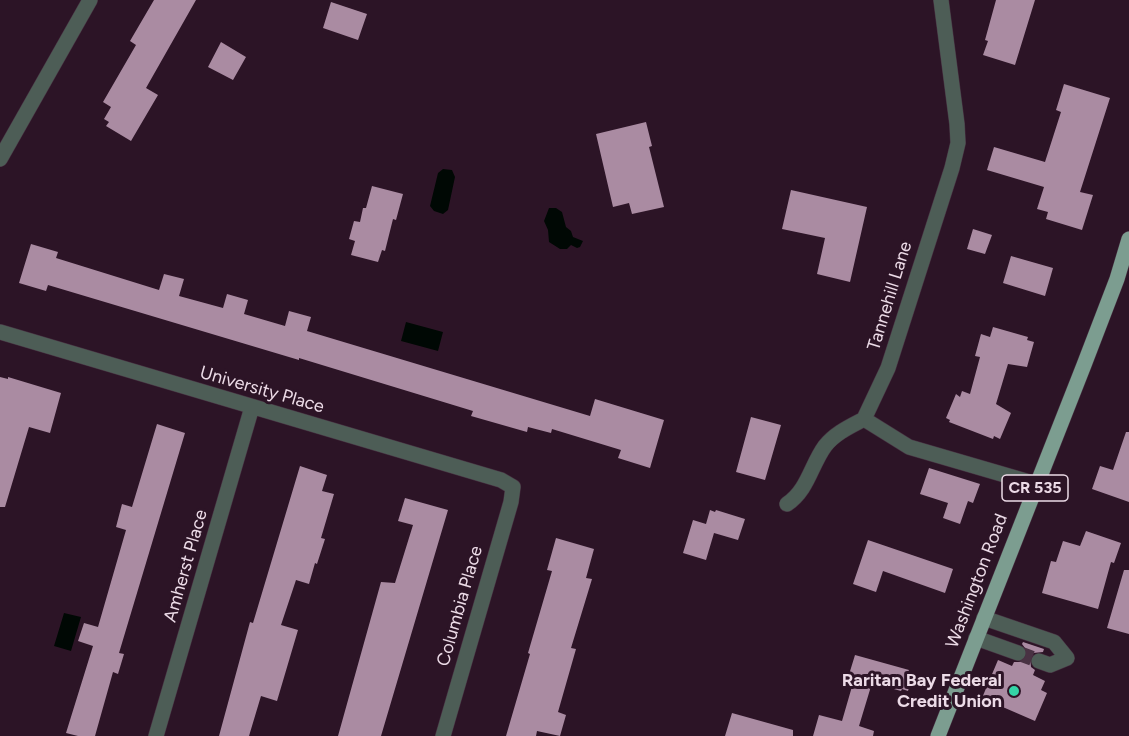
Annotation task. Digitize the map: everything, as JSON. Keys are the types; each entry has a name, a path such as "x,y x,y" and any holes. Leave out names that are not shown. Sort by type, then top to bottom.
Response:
{"main road":[{"name":"Washington Road","path":"938,736 1036,484 1123,281 1129,239"}],"street":[{"path":"0,159 90,0"},
{"name":"Tannehill Lane","path":"864,419 888,368 958,143 941,0"},
{"name":"University Place","path":"0,332 501,480 513,487"},
{"name":"Amherst Place","path":"156,736 252,407"},
{"path":"787,504 798,496 826,445 838,434 864,419 909,447 1036,484"},
{"name":"Columbia Place","path":"443,736 511,502 513,487"},
{"path":"984,618 1054,642 1067,658 1050,665 1039,661"},
{"path":"976,638 1018,653"}],"shaded area":[{"path":"443,169 452,170 455,177 448,210 443,214 434,211 430,206 438,173"},
{"path":"549,208 556,208 562,212 566,227 571,231 573,237 583,241 580,247 571,245 567,249 560,249 549,242 548,230 544,221"},
{"path":"406,322 443,332 438,351 401,341"},
{"path":"64,613 81,617 71,651 54,646"}],"building":[{"path":"154,0 196,0 146,88 158,95 131,141 106,126 109,122 104,119 111,107 103,102 136,45 130,41"},
{"path":"996,0 1035,0 1015,65 983,55"},
{"path":"331,2 367,14 358,40 323,28"},
{"path":"221,42 246,57 233,80 208,67"},
{"path":"1064,84 1110,98 1080,192 1093,195 1082,230 1046,219 1048,212 1037,209 1044,187 987,170 994,147 1045,162 1061,112 1056,110"},
{"path":"646,122 652,146 649,147 664,207 632,214 629,203 613,207 596,134"},
{"path":"372,186 403,194 396,220 393,219 385,251 382,250 378,262 351,255 355,241 349,239 354,221 360,222"},
{"path":"791,190 867,207 850,282 817,274 825,238 782,229"},
{"path":"973,229 992,235 985,254 967,249"},
{"path":"31,244 58,252 56,258 159,290 164,274 184,279 179,296 223,308 227,294 248,300 244,314 285,326 289,311 311,317 307,331 590,416 595,399 664,420 650,468 618,458 621,450 552,429 551,433 528,427 527,432 471,416 473,411 299,358 299,360 48,285 46,291 19,283"},
{"path":"1011,256 1053,268 1045,296 1003,283"},
{"path":"993,327 1028,337 1027,340 1034,342 1027,367 1008,364 996,404 1011,413 1000,439 994,436 993,439 949,422 950,420 946,418 956,394 960,397 962,391 970,394 980,357 975,356 981,334 990,337"},
{"path":"0,377 8,379 8,377 61,393 50,433 29,427 5,507 0,507"},
{"path":"751,417 781,425 765,480 736,472"},
{"path":"157,424 185,433 119,653 124,654 118,674 113,672 95,736 66,733 93,646 78,641 84,623 98,627 126,530 116,527 122,504 132,507"},
{"path":"1126,432 1129,432 1129,502 1092,489 1100,466 1113,470"},
{"path":"300,466 327,475 322,491 334,494 321,538 325,539 309,584 296,580 281,625 298,630 277,701 261,696 249,736 219,736 250,622 253,623"},
{"path":"929,468 980,484 973,503 968,501 960,524 943,518 948,503 920,494"},
{"path":"405,498 448,510 381,736 338,736 381,582 395,583 413,525 398,521"},
{"path":"710,510 745,519 738,540 714,533 706,560 683,553 693,520 706,524"},
{"path":"1086,531 1121,543 1114,563 1111,562 1098,609 1042,593 1051,561 1056,562 1063,541 1080,546"},
{"path":"556,538 594,549 586,578 592,579 571,648 576,649 558,712 566,715 560,736 537,731 536,736 506,736 552,571 547,570"},
{"path":"868,540 953,569 945,593 883,571 876,592 853,584"},
{"path":"1124,570 1129,570 1129,634 1107,628"},
{"name":"Raritan Bay Federal Credit Union","path":"1023,642 1044,649 1043,652 1033,653 1030,658 1031,667 1035,670 1033,675 1045,681 1041,690 1047,693 1035,721 982,698 998,660 1012,666 1014,662 1025,660 1028,652"},
{"path":"855,655 909,670 908,672 913,673 908,691 872,683 859,726 874,731 873,736 813,736 819,715 842,721 853,683 847,681"},
{"path":"732,713 793,730 793,736 725,736"}],"tunnel":[{"path":"1018,653 1039,661"}],"place":[{"name":"Raritan Bay Federal Credit Union","path":"1014,691"}]}
